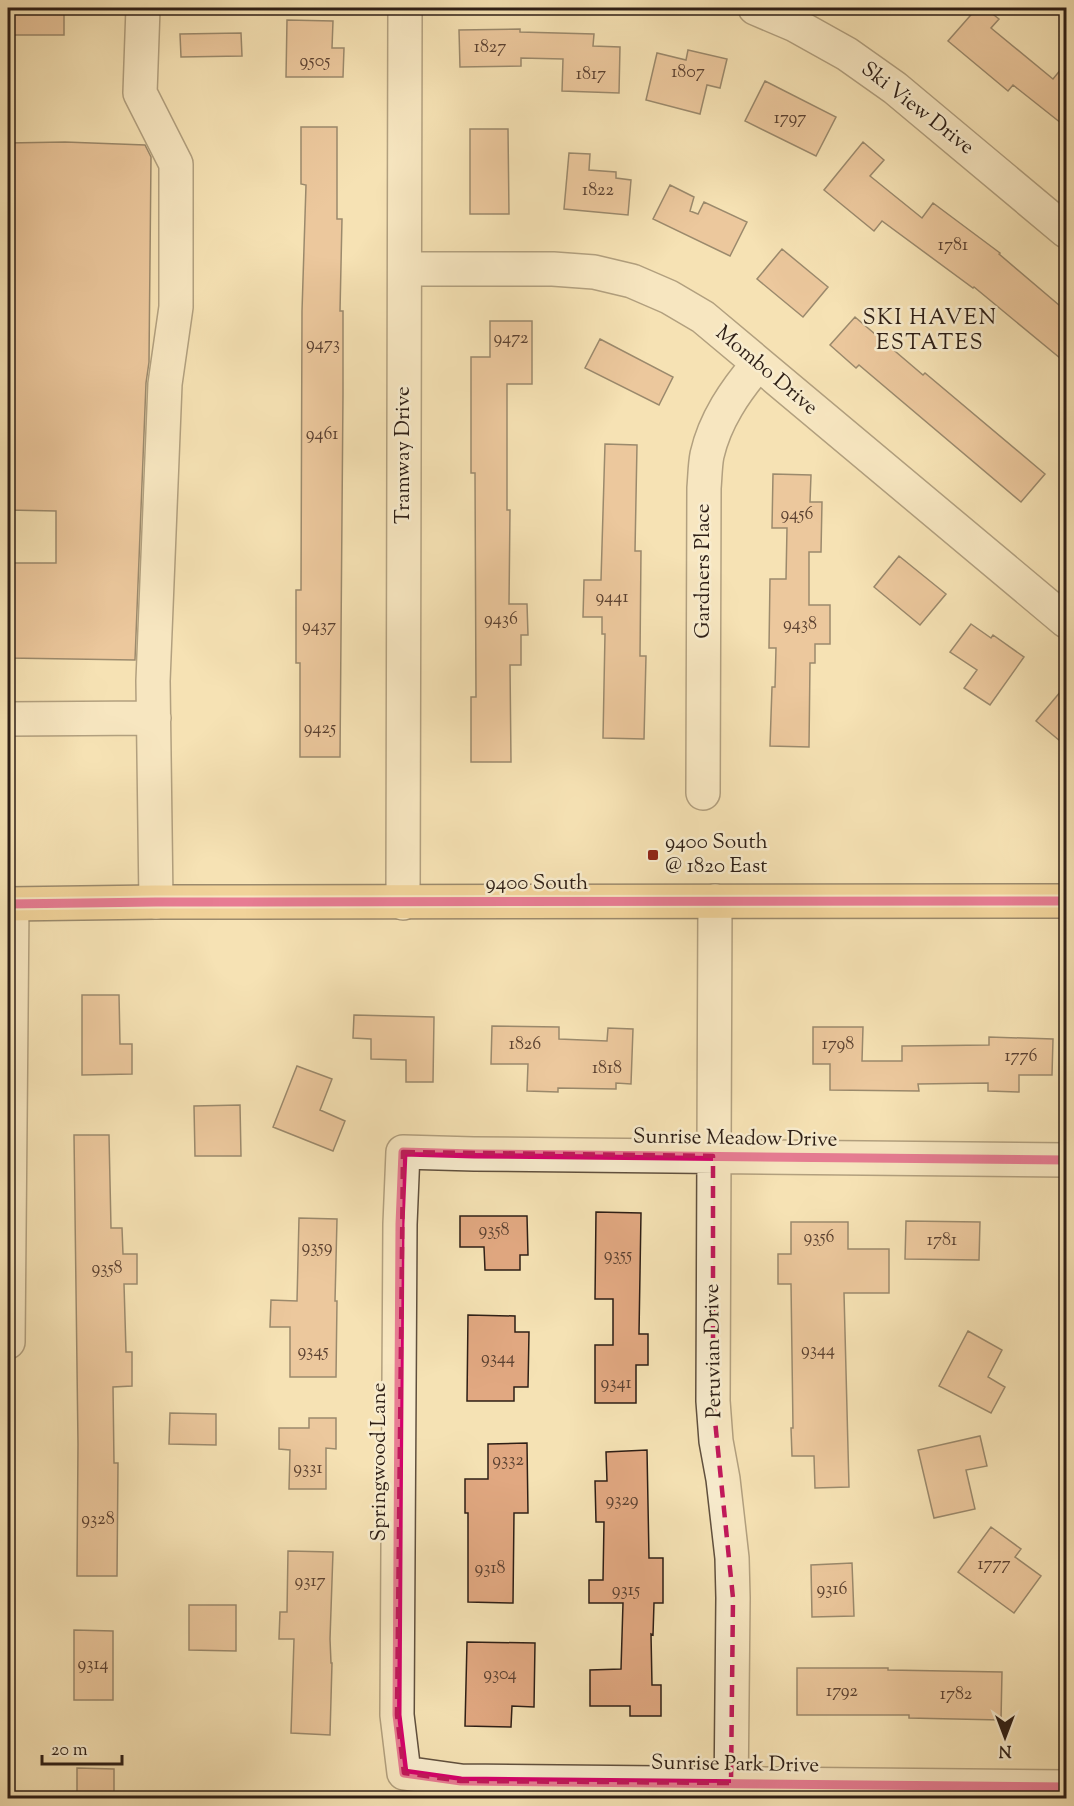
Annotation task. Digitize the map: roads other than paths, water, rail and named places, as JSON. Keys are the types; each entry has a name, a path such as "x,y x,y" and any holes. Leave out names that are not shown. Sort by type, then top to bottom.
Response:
{"main road":[{"name":"9400 South","path":"10,904 1066,901"}],"street":[{"path":"143,8 140,93 176,164 176,307 165,384 153,681 156,902"},
{"name":"Tramway Drive","path":"403,903 405,8"},
{"name":"Ski View Drive","path":"755,8 795,25 847,54 895,88 1066,231"},
{"name":"Mombo Drive","path":"405,269 553,269 594,272 632,281 669,297 704,317 1066,621"},
{"name":"Gardners Place","path":"703,793 706,456 715,429 729,402 741,383 758,364"},
{"path":"8,719 153,718"},
{"name":"Peruvian Drive","path":"715,901 713,1401 716,1441 732,1558 734,1598 731,1791"},
{"path":"8,1342 10,904"},
{"name":"Sunrise Meadow Drive","path":"403,1152 1066,1160"},
{"name":"Springwood Lane","path":"403,1152 400,1248 397,1715 404,1773"},
{"name":"Sunrise Park Drive","path":"404,1773 461,1781 731,1791 1066,1787"}],"place":[{"name":"9400 South @ 1820 East","path":"653,855"}],"district":[{"name":"SKI HAVEN ESTATES","path":"930,332"}]}
